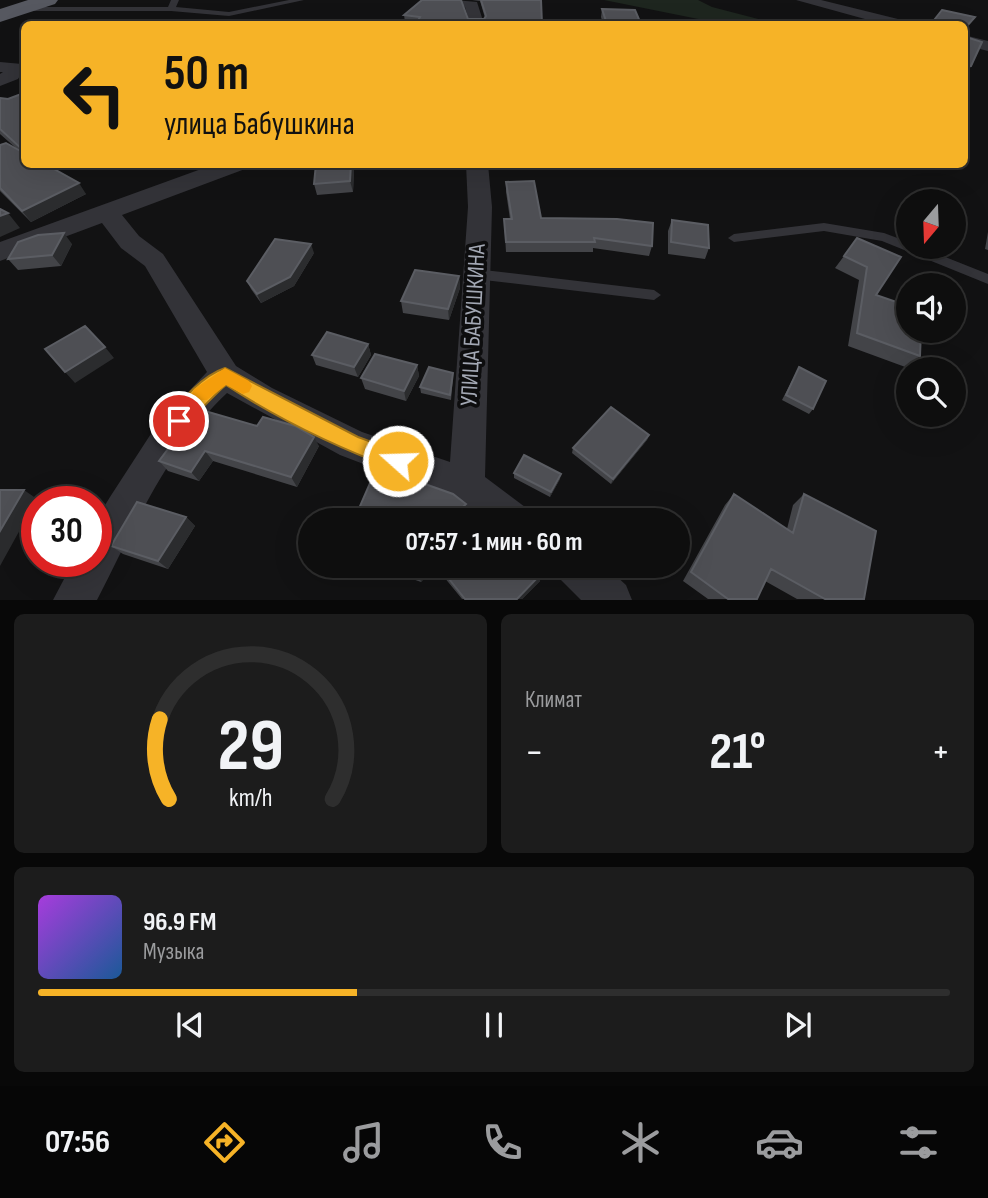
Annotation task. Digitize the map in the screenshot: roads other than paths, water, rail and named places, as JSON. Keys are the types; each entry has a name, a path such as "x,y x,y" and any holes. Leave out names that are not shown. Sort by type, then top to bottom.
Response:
{"highway":[{"path":"0,16 48,0"}],"street":[{"path":"462,0 472,5 476,21"},
{"path":"803,0 888,21"},
{"path":"968,41 988,46"},
{"path":"0,81 12,75 13,67"},
{"path":"0,252 226,168"},
{"name":"УЛИЦА БАБУШКИНА","path":"467,486 480,207 477,168"},
{"path":"106,212 130,242 154,260 225,375 261,398 352,444 467,486 496,508"},
{"path":"112,534 179,421 198,397 225,375"},
{"path":"74,600 87,577"},
{"path":"588,578 611,600"}],"lane":[{"path":"171,9 175,0"},
{"path":"21,9 171,9 229,15 300,0"},
{"path":"734,238 824,227 884,237 988,279"},
{"path":"475,274 654,295"}]}
